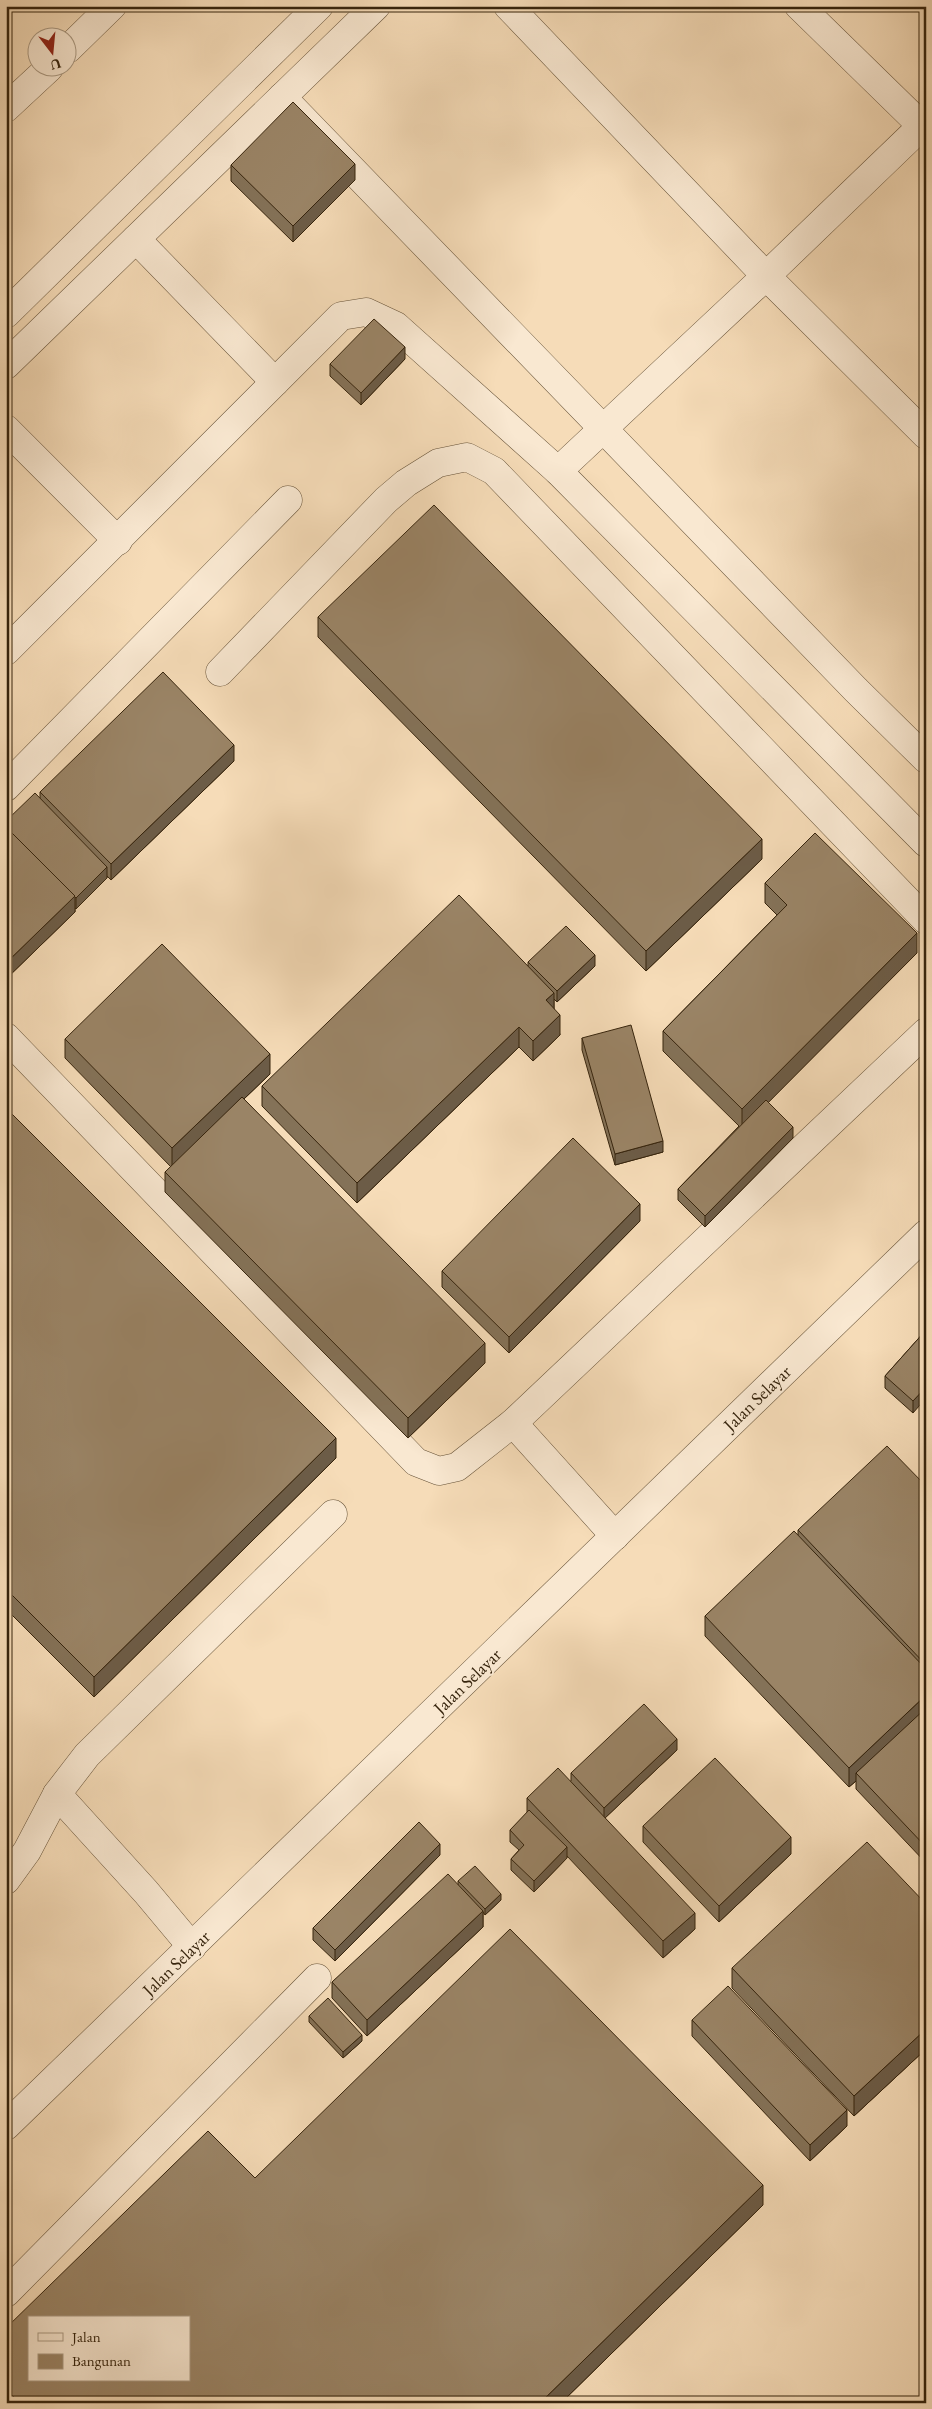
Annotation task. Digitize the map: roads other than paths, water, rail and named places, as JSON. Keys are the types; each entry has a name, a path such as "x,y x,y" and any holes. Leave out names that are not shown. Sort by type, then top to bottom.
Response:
{"street":[{"path":"78,39 112,6"},
{"path":"6,314 319,6"},
{"path":"6,365 376,6"},
{"path":"508,6 766,276 926,435"},
{"path":"558,471 924,126 800,6"},
{"path":"6,108 38,78"},
{"path":"282,97 856,690 926,759"},
{"path":"136,239 275,382"},
{"path":"6,651 341,316 366,312 396,326 558,471 926,843"},
{"path":"6,429 118,541"},
{"path":"220,672 386,500 438,463 467,457 494,471 926,920"},
{"path":"6,787 288,500"},
{"path":"6,1037 416,1462 439,1471 456,1467 513,1423 926,1032"},
{"name":"Jalan Selayar","path":"6,2126 926,1234"},
{"path":"513,1423 615,1536"},
{"path":"6,1880 27,1850 57,1794 87,1755 333,1514"},
{"path":"57,1794 146,1892 192,1947"},
{"path":"6,2293 317,1978"}]}
